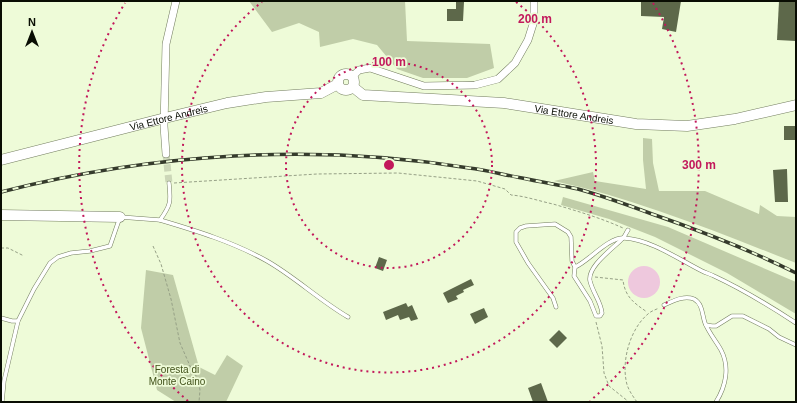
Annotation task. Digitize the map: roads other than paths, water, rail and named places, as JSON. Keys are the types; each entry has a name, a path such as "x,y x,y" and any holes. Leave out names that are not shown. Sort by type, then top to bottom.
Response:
{"street":[{"path":"166,154 164,126 164,79 166,44 176,1"},
{"path":"352,82 359,70 370,68 424,86 475,85 498,79 515,63 528,40 534,21 534,1"},
{"name":"Via Ettore Andreis","path":"1,160 227,103 266,97 321,93 338,84 342,89 348,90 352,82 363,95 504,103 644,124 687,126 735,119 796,105"},
{"path":"1,215 120,217"}],"lane":[{"path":"160,220 168,209 170,199 169,183"},
{"path":"2,402 4,382 18,321 34,289 50,263 58,257 71,253 90,251 110,246 120,217 160,220 229,242 266,261 348,317"},
{"path":"556,307 553,298 528,263 516,242 516,232 520,228 526,226 555,224 568,232 571,237 572,262 575,267 574,276 590,301 596,316 600,316 602,314 602,308 590,282 591,273 609,250 623,238 628,230"},
{"path":"575,267 603,247 623,238 643,241 738,288 796,323"},
{"path":"664,305 676,299 694,299 699,304 706,325 725,359 725,380 722,392 716,402"},
{"path":"706,325 716,326 732,316 743,316 769,329 779,338 796,345"},
{"path":"1,318 18,321"}],"tunnel":[{"path":"166,154 169,183"}],"railway":[{"path":"1,192 116,168 234,156 293,154 411,160 482,170 587,192 625,204 707,234 761,256 796,273"}],"park label":[{"name":"Foresta di Monte Caino","path":"177,374"}]}
